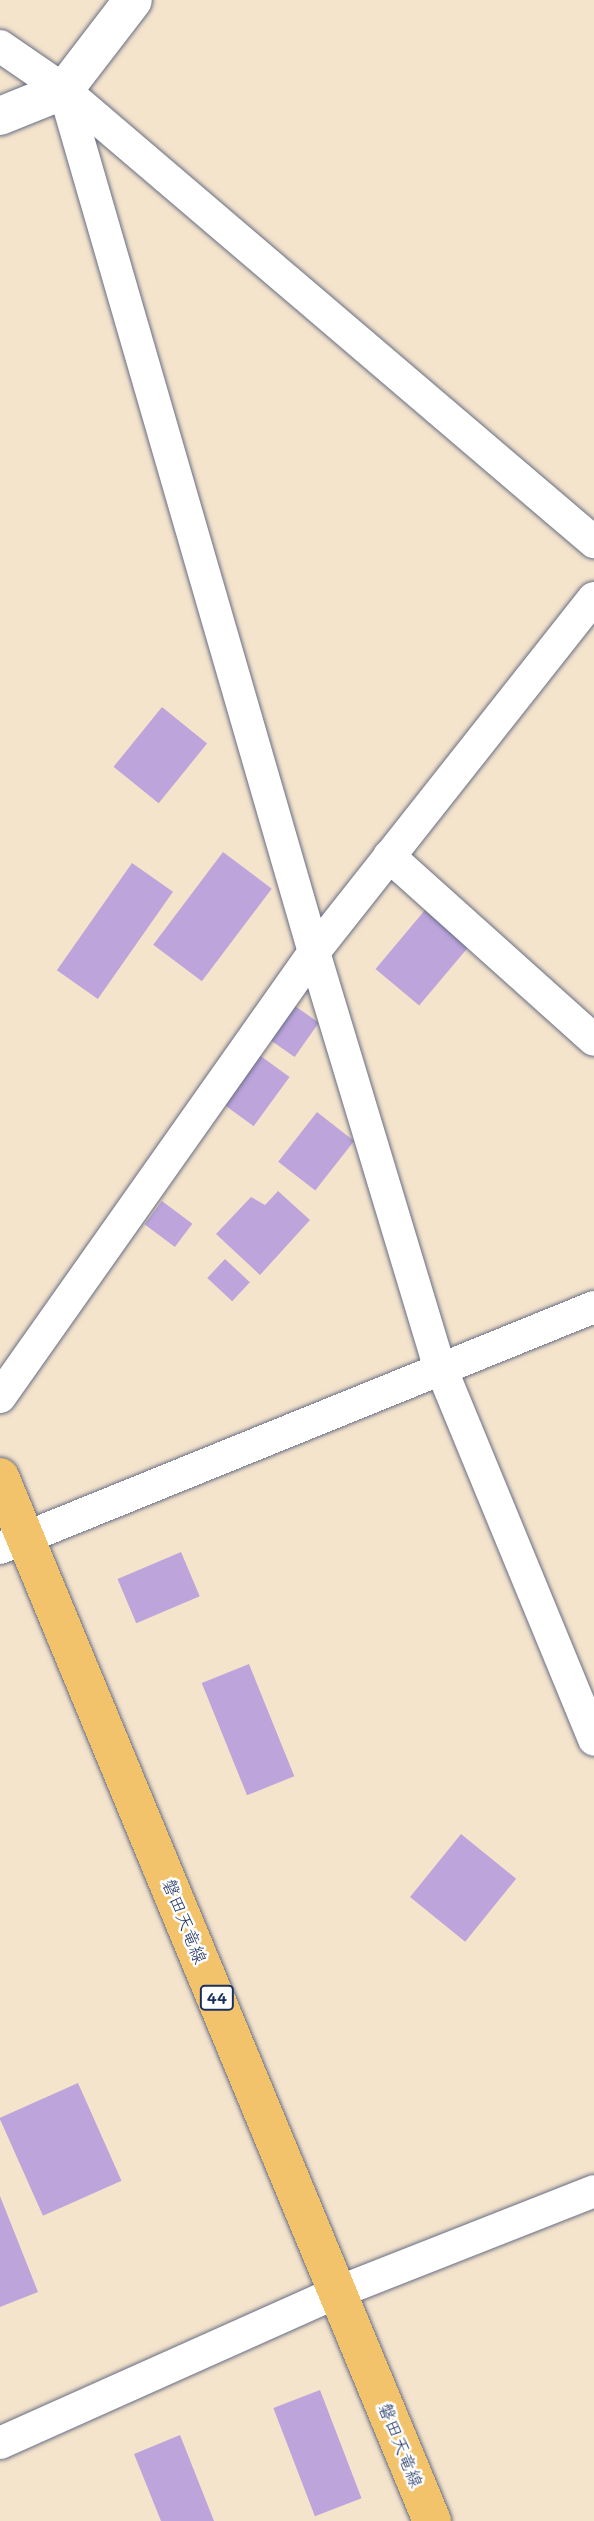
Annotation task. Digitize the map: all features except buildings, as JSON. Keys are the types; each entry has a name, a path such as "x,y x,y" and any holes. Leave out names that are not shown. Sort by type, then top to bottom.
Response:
{"main road":[{"name":"磐田天竜線","path":"0,1477 14,1543 338,2292 432,2521"}],"street":[{"path":"0,116 64,90 133,0"},
{"path":"0,46 64,90 594,542"},
{"path":"64,90 314,952 440,1371 594,1740"},
{"path":"0,1396 314,952 594,598"},
{"path":"389,856 594,1040"},
{"path":"14,1543 594,1307"},
{"path":"0,2443 338,2292 594,2191"}]}
